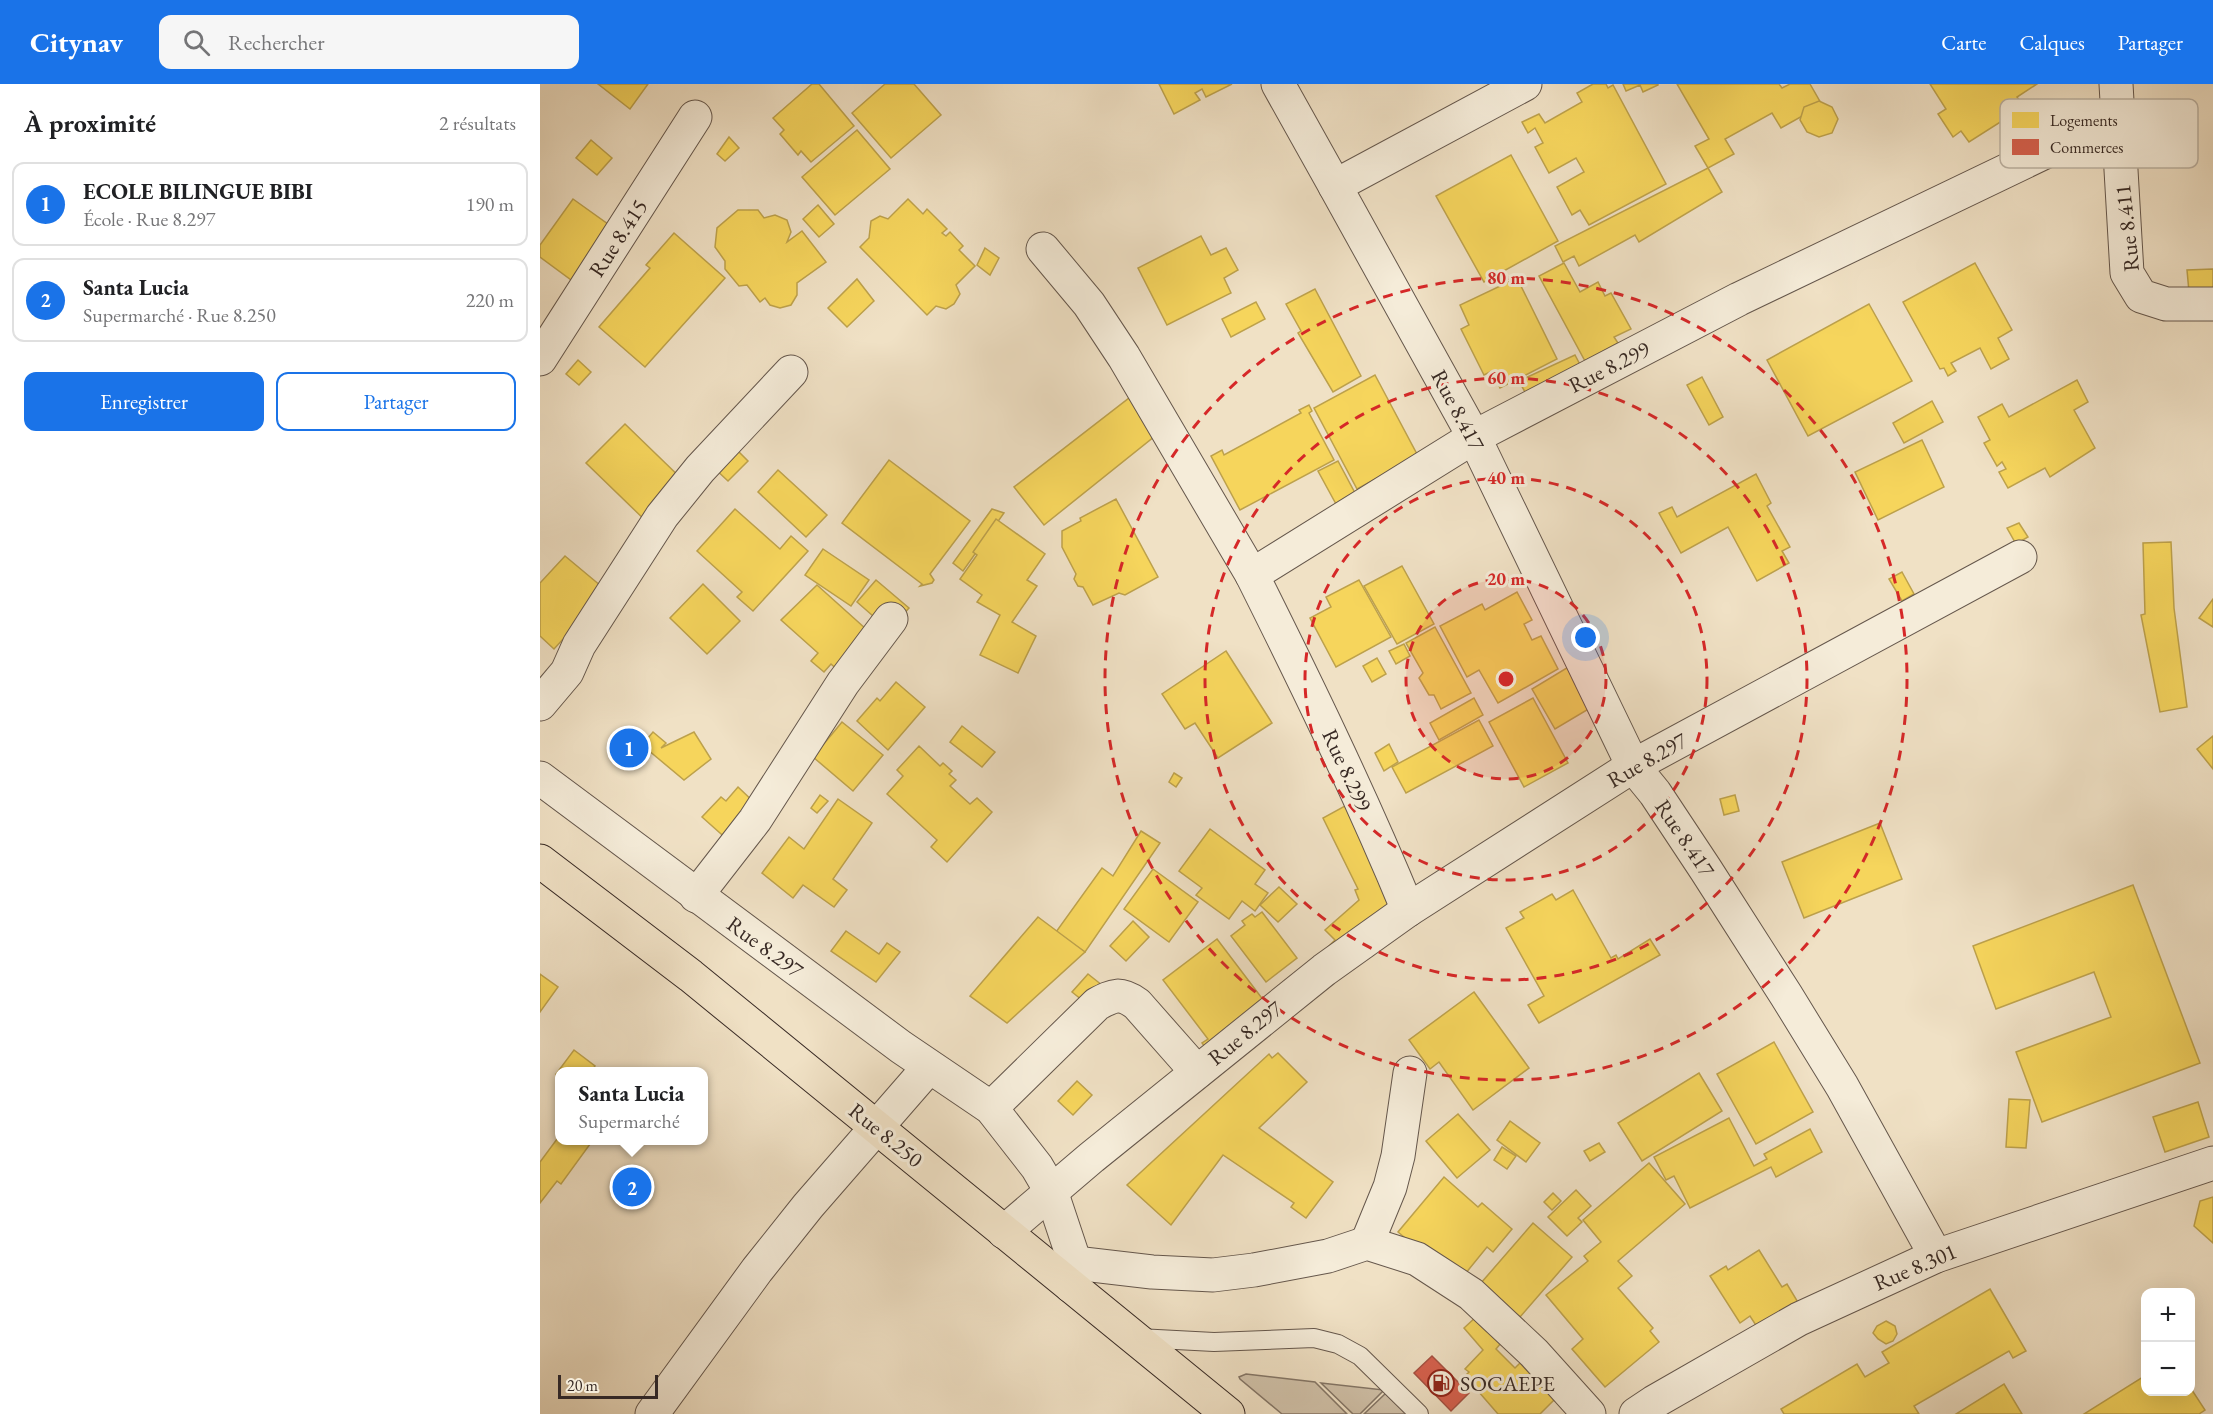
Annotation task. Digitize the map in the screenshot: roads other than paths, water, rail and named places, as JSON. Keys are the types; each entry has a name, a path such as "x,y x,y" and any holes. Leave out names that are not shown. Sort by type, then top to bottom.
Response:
{"highway":[{"name":"Rue 8.250","path":"542,866 691,976 1004,1232 1073,1274 1136,1338 1228,1414"}],"street":[{"name":"Rue 8.417","path":"1278,84 1474,437 1633,766 1655,793 1706,870 1823,1056 1936,1256"},
{"path":"1335,186 1524,84"},
{"name":"Rue 8.411","path":"2116,84 2117,99"},
{"name":"Rue 8.415","path":"540,359 695,117"},
{"name":"Rue 8.299","path":"1408,910 1378,837 1329,731 1252,575 1474,437 1739,299 2012,168"},
{"name":"Rue 8.411","path":"2121,168 2127,273 2141,296 2166,304 2213,304"},
{"path":"1043,249 1089,304 1118,348 1252,575"},
{"path":"540,704 567,672 579,645 662,516 700,469 791,372"},
{"name":"Rue 8.297","path":"540,777 696,896 929,1067 990,1108 1037,1167 1051,1191 1324,970 1408,910 1633,766 2020,557"},
{"path":"696,896 754,820 843,683 891,619"},
{"path":"990,1108 1097,1004 1112,996 1126,997 1137,1004 1197,1072"},
{"path":"652,1414 757,1270 876,1126 929,1067"},
{"path":"1367,1243 1390,1187 1398,1156 1410,1073"},
{"name":"Rue 8.301","path":"1636,1414 1799,1319 1936,1256 2213,1163"},
{"path":"1004,1232 1051,1191 1073,1274 1152,1272 1212,1275 1328,1257 1367,1243 1417,1259 1471,1294 1534,1353 1589,1414"}],"lane":[{"path":"1136,1338 1214,1342 1314,1338 1330,1342 1360,1356 1419,1414"}],"place":[{"name":"ECOLE BILINGUE BIBI","path":"629,748"},
{"name":"Santa Lucia","path":"632,1187"},
{"name":"SOCAEPE","path":"1441,1383"}]}
